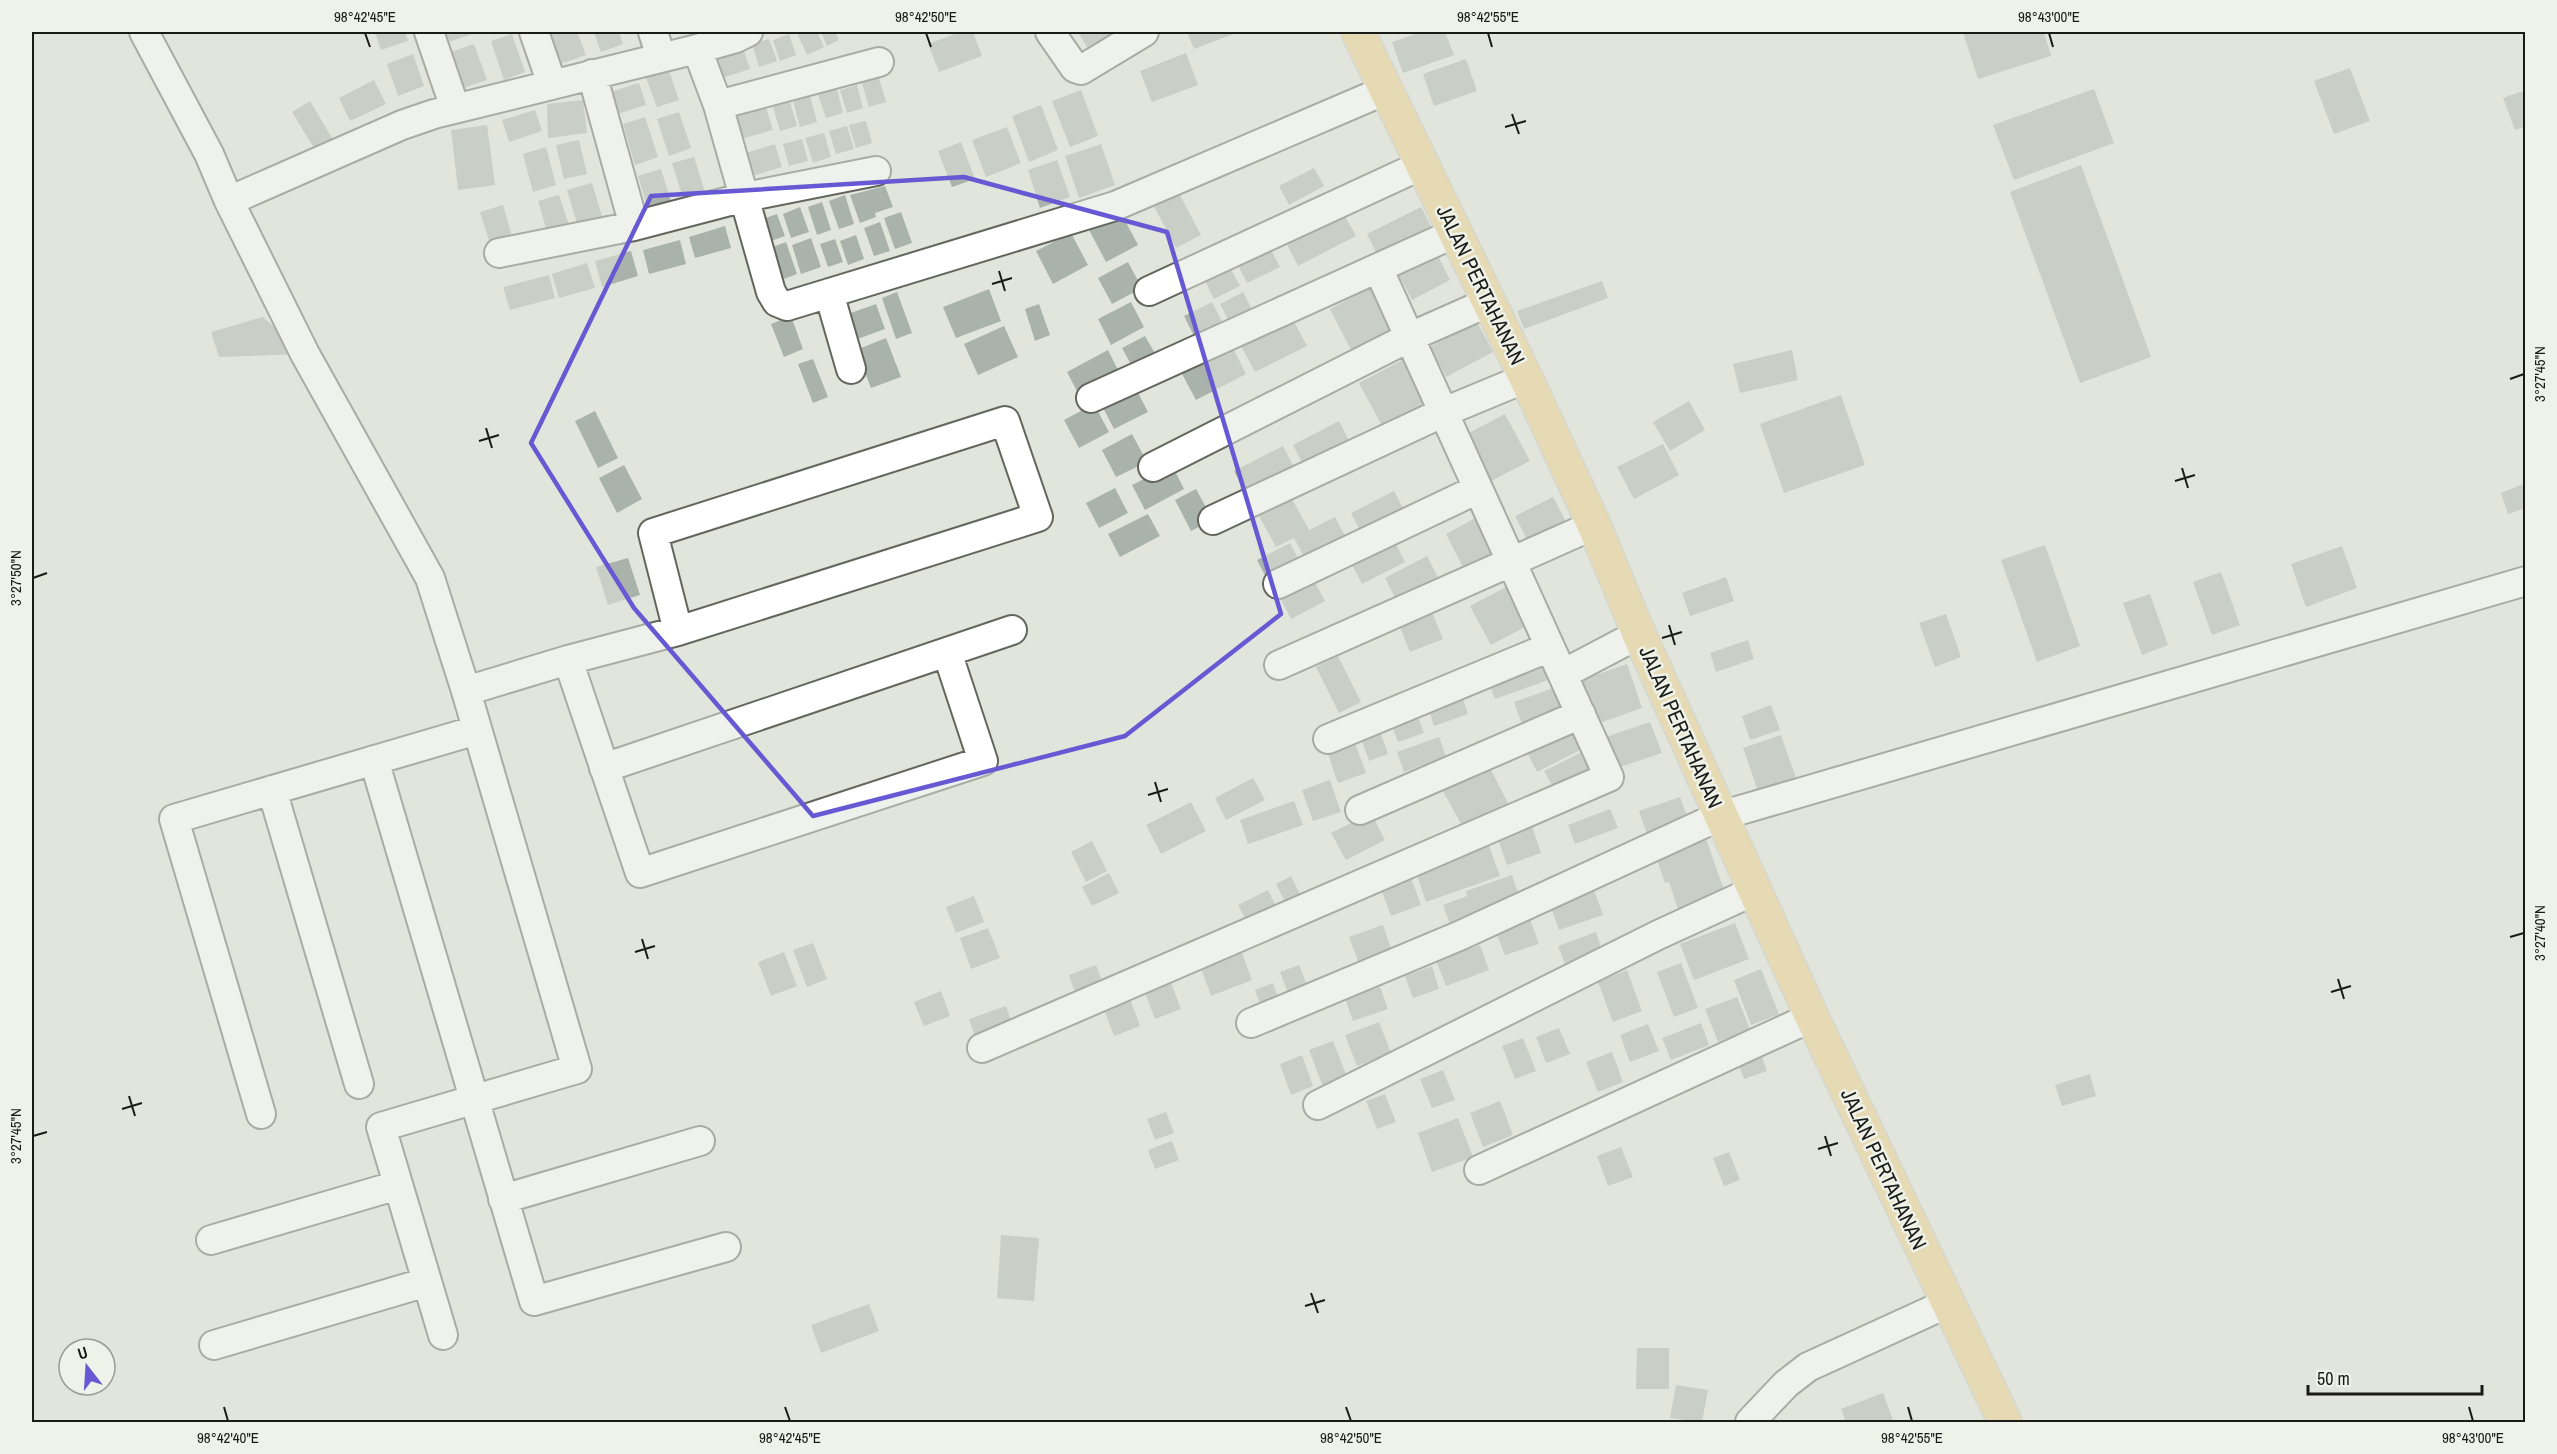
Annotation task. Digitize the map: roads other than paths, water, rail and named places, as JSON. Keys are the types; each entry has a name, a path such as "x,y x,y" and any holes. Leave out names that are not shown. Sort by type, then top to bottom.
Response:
{"main road":[{"name":"JALAN PERTAHANAN","path":"1358,32 1526,378 1594,525 1639,634 1812,1017 2006,1422"}],"street":[{"path":"144,32 209,154 229,201 304,354 430,578 466,691 577,1069 381,1127 442,1335"},
{"path":"429,32 455,108"},
{"path":"534,32 552,84"},
{"path":"229,201 402,125 455,108 592,74 657,44 697,49 736,38 748,32"},
{"path":"1050,32 1075,68 1081,70 1144,32"},
{"path":"697,49 718,105 771,292 777,302 787,306 1115,206 1386,90"},
{"path":"718,105 879,62"},
{"path":"592,74 634,226"},
{"path":"1149,291 1424,164"},
{"path":"499,253 634,226 745,197 876,171"},
{"path":"1091,398 1455,233"},
{"path":"982,1048 1609,777 1378,267"},
{"path":"829,293 850,369"},
{"path":"1153,468 1410,337 1489,302"},
{"path":"1213,520 1444,412 1526,378"},
{"path":"466,691 568,660 678,631 1038,517 1005,421 653,533 678,631"},
{"path":"1278,584 1478,489"},
{"path":"1279,665 1594,525"},
{"path":"1251,1023 1459,936 1720,816 2526,581"},
{"path":"604,768 1012,630"},
{"path":"1563,674 1639,634"},
{"path":"1328,739 1550,647"},
{"path":"568,660 640,873 983,762 947,652"},
{"path":"1360,810 1581,714"},
{"path":"261,1114 174,819 477,730"},
{"path":"374,760 534,1301 726,1247"},
{"path":"272,790 359,1084"},
{"path":"1318,1105 1658,935 1756,890"},
{"path":"1479,1170 1812,1017"},
{"path":"503,1199 700,1141"},
{"path":"211,1240 398,1185"},
{"path":"214,1345 427,1282"},
{"path":"1750,1422 1785,1384 1808,1366 1948,1303"}]}
